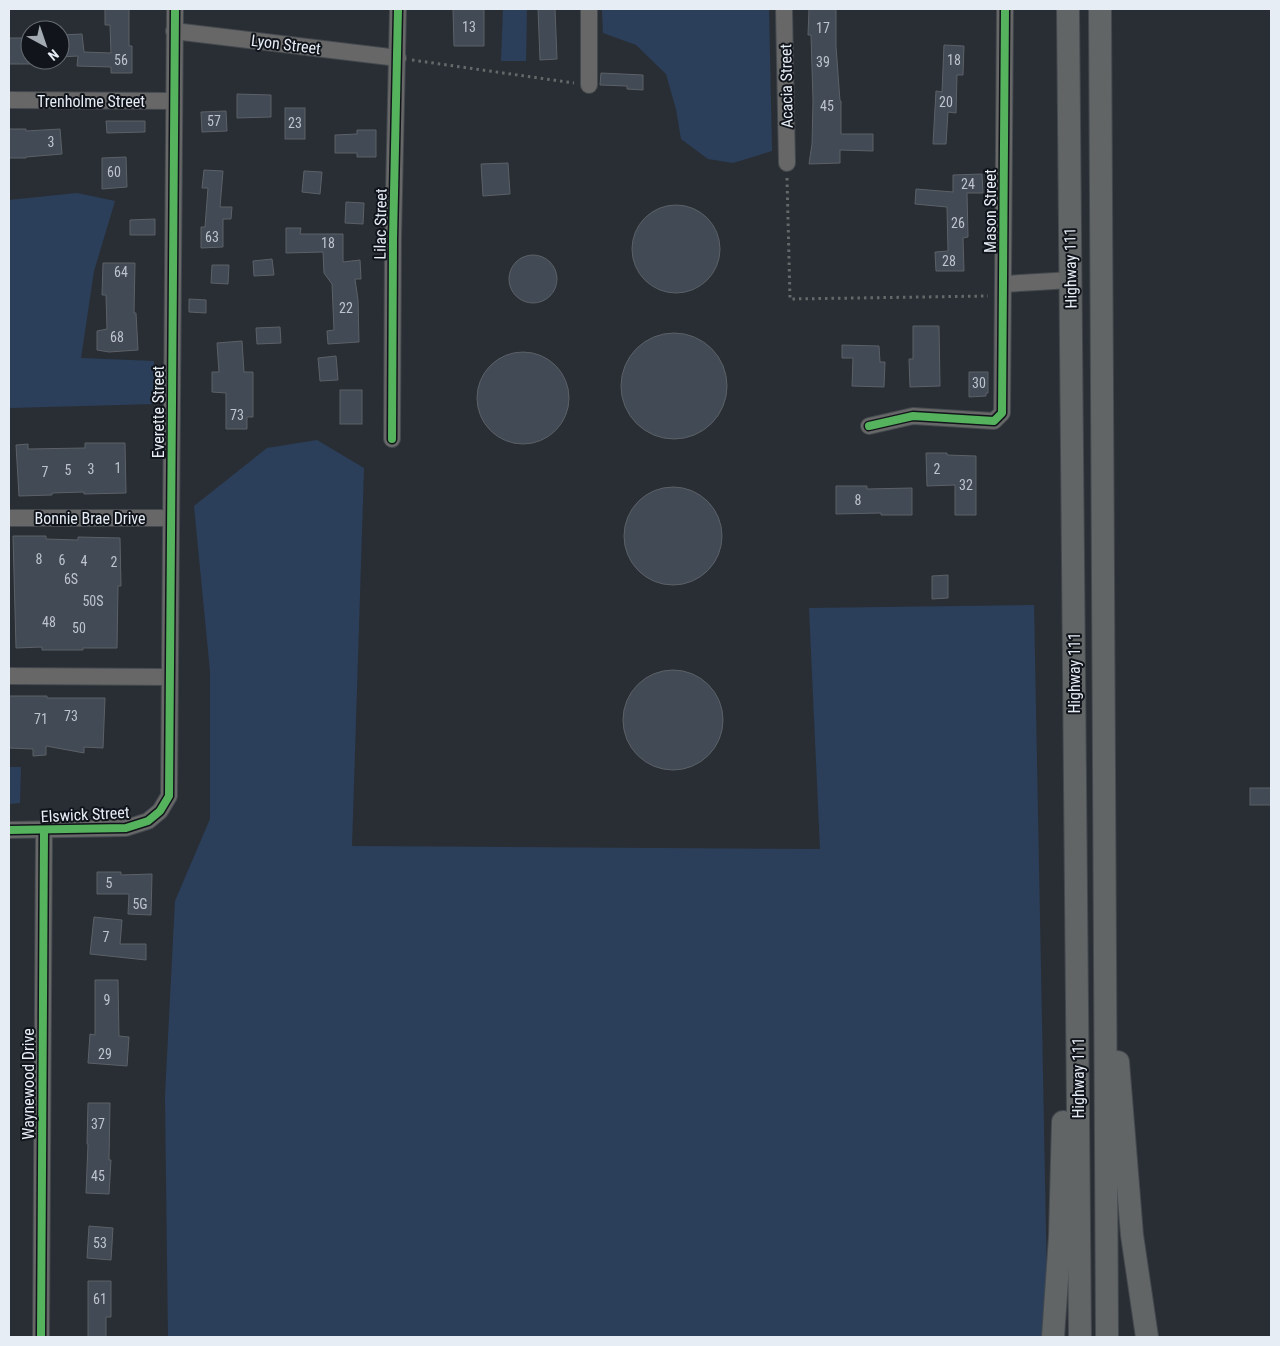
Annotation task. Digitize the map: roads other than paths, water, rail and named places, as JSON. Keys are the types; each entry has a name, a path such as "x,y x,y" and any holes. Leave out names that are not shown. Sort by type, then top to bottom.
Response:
{"highway":[{"name":"Highway 111","path":"1068,9 1080,1337"},
{"name":"Highway 111","path":"1100,9 1107,1337"},
{"path":"1053,1337 1060,1237 1069,751 1074,676"},
{"path":"1104,872 1113,908 1111,971 1128,1194 1147,1337"}],"street":[{"name":"Everette Street","path":"158,812 166,803 170,789 169,677 175,9"},
{"name":"Lilac Street","path":"392,439 393,239 398,9"},
{"path":"589,9 589,85"},
{"name":"Acacia Street","path":"784,9 787,163"},
{"name":"Mason Street","path":"869,426 914,416 994,421 1002,413 1005,9"},
{"name":"Lyon Street","path":"174,31 398,58"},
{"name":"Trenholme Street","path":"9,100 174,101"},
{"path":"1004,290 1070,280"},
{"name":"Bonnie Brae Drive","path":"9,518 171,518"},
{"path":"9,676 169,677"},
{"name":"Elswick Street","path":"9,830 126,828 148,821 158,812"},
{"name":"Waynewood Drive","path":"41,1337 44,830"}]}
